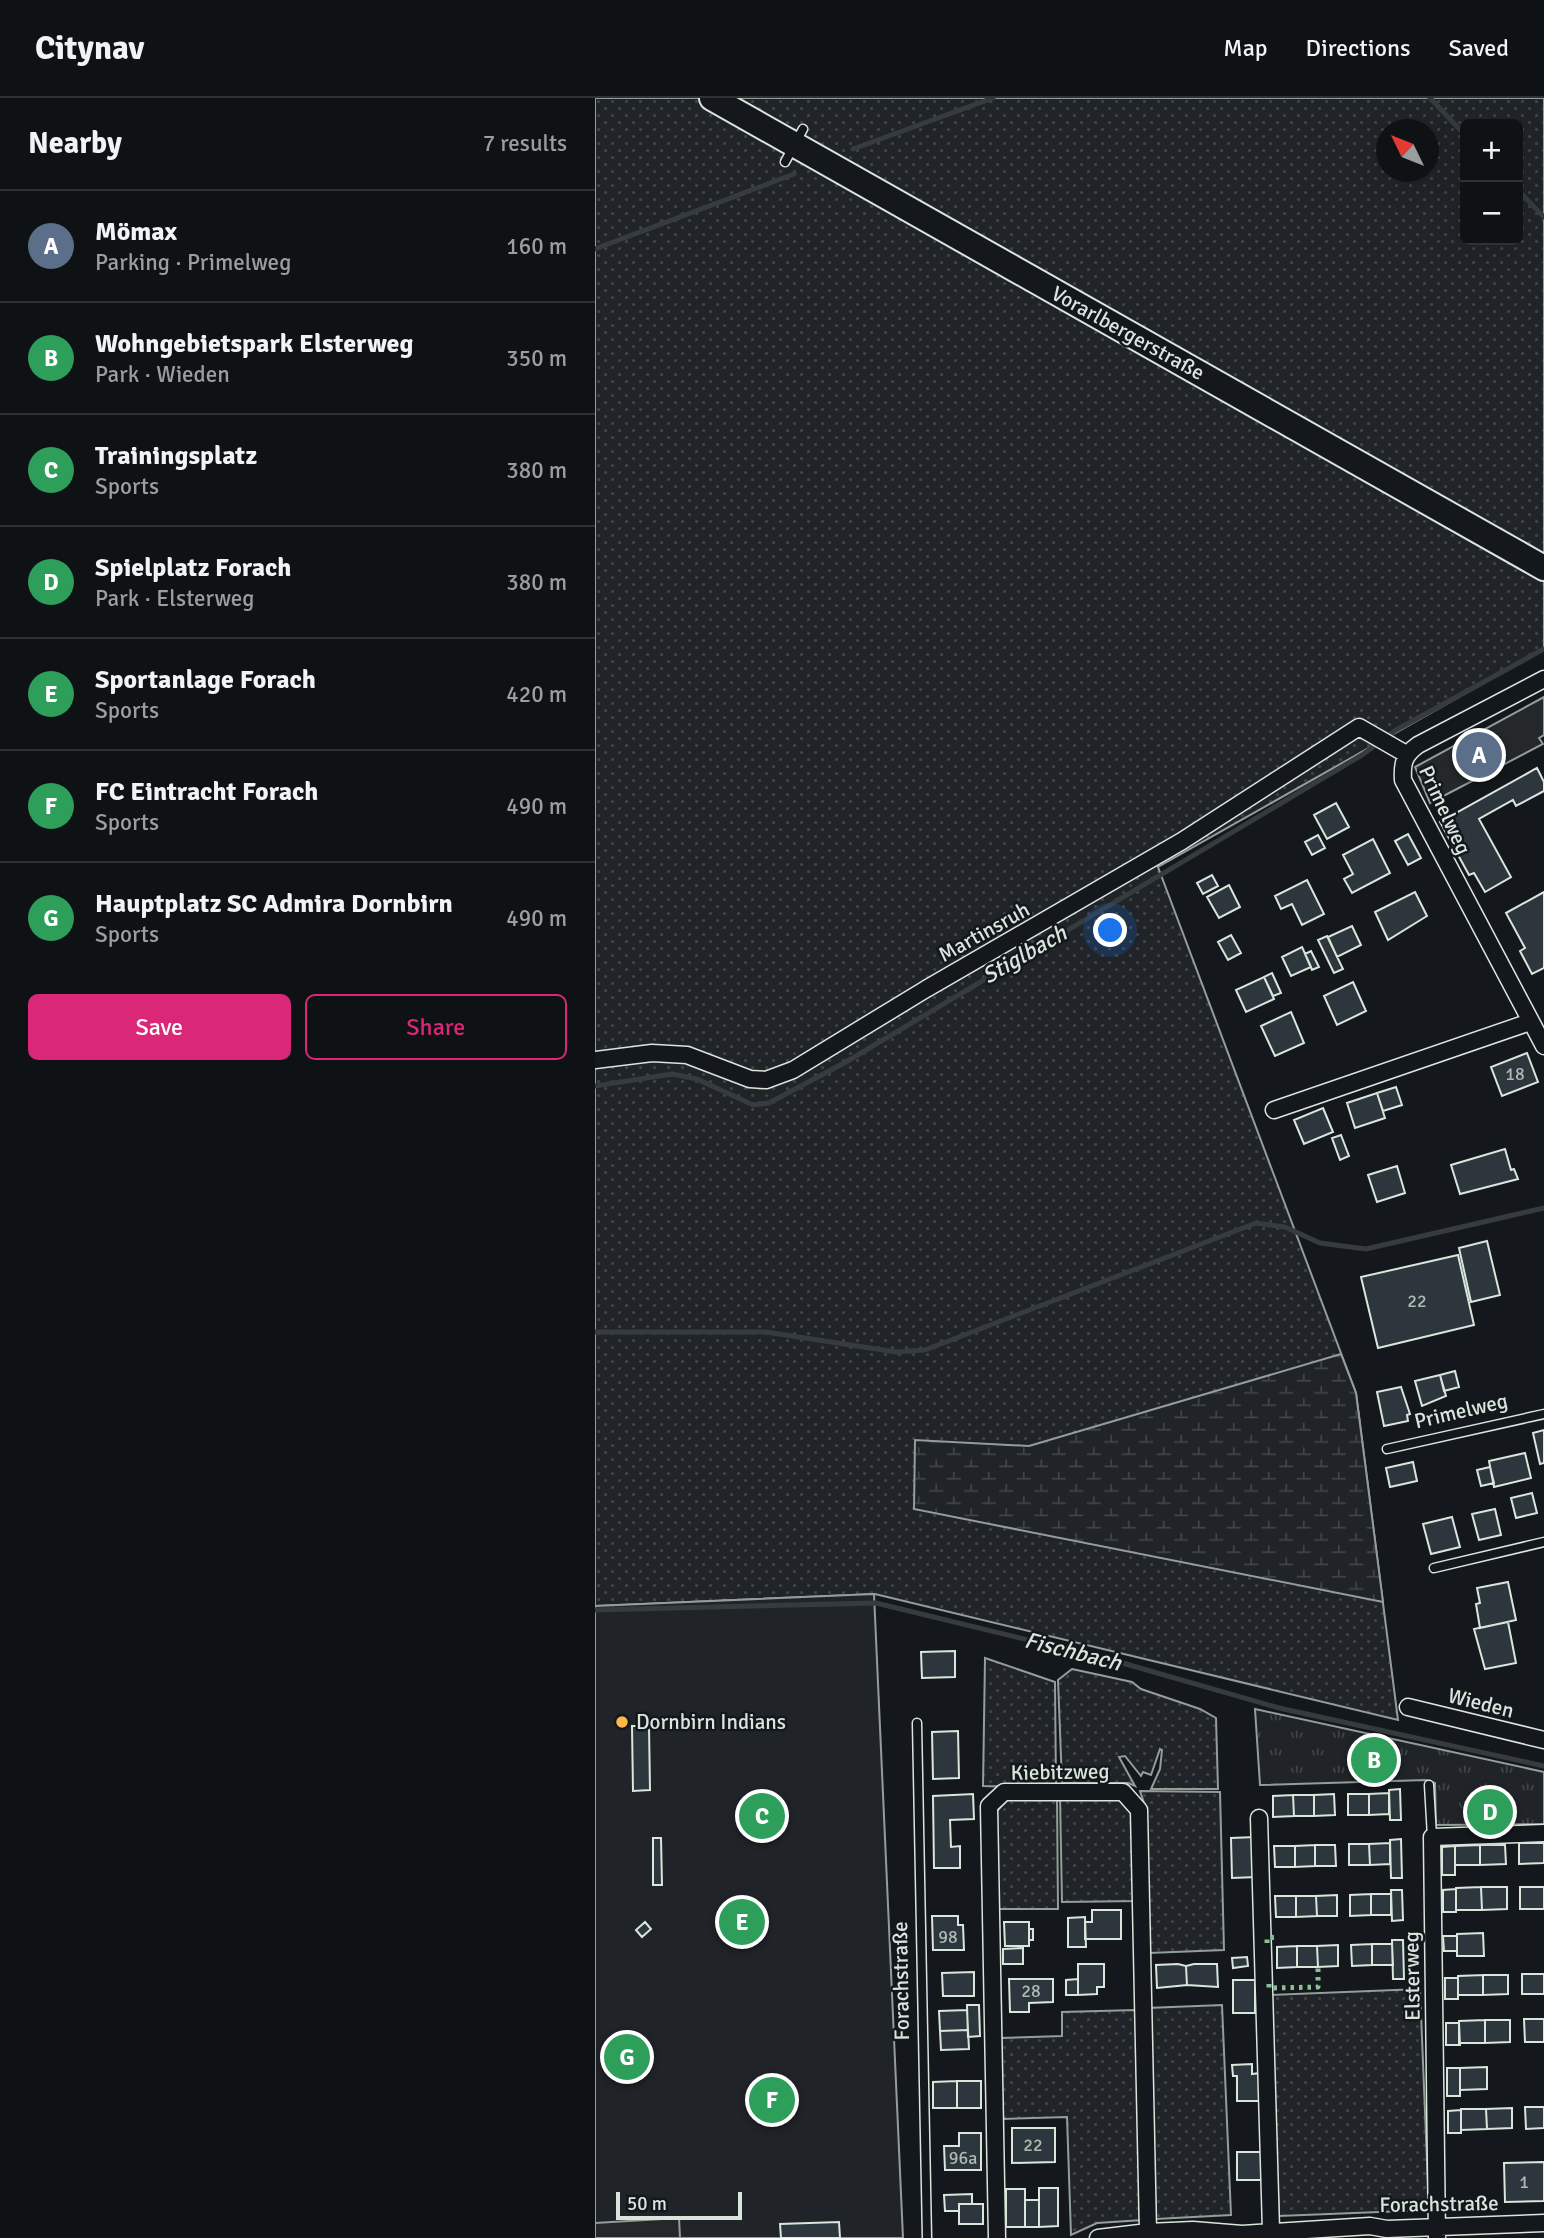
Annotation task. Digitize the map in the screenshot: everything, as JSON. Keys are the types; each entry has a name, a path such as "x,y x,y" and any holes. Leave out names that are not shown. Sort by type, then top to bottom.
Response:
{"main road":[{"name":"Vorarlbergerstraße","path":"712,98 1544,568"}],"street":[{"name":"Primelweg","path":"1544,679 1399,751 1403,780 1544,1046"},
{"name":"Martinsruh","path":"595,1060 652,1053 687,1055 750,1079 766,1080 793,1070 926,989 1182,841 1359,727 1399,751"},
{"path":"1274,1110 1531,1022"},
{"name":"Wieden","path":"1408,1707 1544,1740"},
{"name":"Kiebitzweg","path":"997,2238 989,1806 1004,1792 1123,1792 1139,1810 1148,2232"},
{"path":"1259,1818 1271,2230"},
{"path":"1432,1837 1544,1833"},
{"name":"Elsterweg","path":"1432,1837 1437,2232"},
{"name":"Forachstraße","path":"1098,2238 1193,2230 1242,2234 1271,2230 1334,2233 1437,2232 1544,2223"}],"lane":[{"name":"Primelweg","path":"1387,1449 1544,1414"},
{"path":"1434,1568 1544,1542"},
{"name":"Forachstraße","path":"917,1723 927,2238"},
{"path":"1429,1785 1432,1837"}],"green space":[{"path":"595,98 1544,98 1544,649 1158,867 1356,1393 1398,1720 875,1594 595,1606"},
{"path":"1341,1354 1356,1393 1383,1602 914,1509 915,1440 1029,1446"},
{"path":"874,1594 903,2238 595,2238 595,1606"},
{"path":"985,1658 1055,1682 1056,1788 983,1786"},
{"path":"1072,1669 1132,1682 1141,1689 1200,1709 1216,1718 1218,1789 1151,1789 1160,1769 1160,1749 1151,1775 1143,1772 1141,1776 1125,1756 1119,1757 1135,1786 1128,1783 1062,1783 1058,1680"},
{"path":"1255,1709 1544,1772 1544,1824 1436,1825 1435,1783 1426,1780 1260,1785"},
{"path":"1140,1791 1220,1792 1224,1950 1149,1953 1146,1809"},
{"path":"1057,1797 1058,1909 996,1909 993,1816 1008,1798"},
{"path":"1060,1797 1118,1797 1131,1807 1137,1901 1062,1902"},
{"path":"1420,1989 1429,2210 1279,2216 1270,1995"},
{"path":"1222,2005 1231,2215 1156,2219 1147,2008"},
{"path":"1136,2010 1143,2220 1097,2223 1071,2235 1067,2117 1002,2119 1000,2038 1062,2036 1062,2012"}],"shaded area":[{"path":"1544,697 1544,735 1539,738 1543,744 1430,803 1415,767"},
{"path":"679,2218 680,2238 595,2238 595,2223"}],"building":[{"path":"1537,768 1544,782 1544,791 1516,806 1513,800 1479,819 1511,877 1485,892 1474,873 1469,875 1440,822"},
{"path":"1336,803 1349,827 1327,839 1314,815"},
{"path":"1408,834 1421,858 1408,865 1395,841"},
{"path":"1318,835 1325,848 1312,855 1305,842"},
{"path":"1373,839 1390,873 1352,893 1344,879 1353,874 1343,855"},
{"path":"1212,875 1218,886 1203,894 1197,883"},
{"path":"1307,880 1324,914 1302,925 1292,904 1281,909 1275,896"},
{"path":"1229,885 1240,907 1219,918 1207,897"},
{"path":"1415,892 1427,916 1388,940 1375,912"},
{"path":"1544,892 1544,968 1532,974 1520,951 1525,948 1506,913"},
{"path":"1352,926 1361,945 1337,957 1328,937"},
{"path":"1231,935 1241,953 1228,960 1218,942"},
{"path":"1327,936 1343,969 1334,973 1318,940"},
{"path":"1302,947 1311,967 1291,976 1282,957"},
{"path":"1311,951 1319,967 1312,970 1305,954"},
{"path":"1272,973 1281,993 1273,996 1264,977"},
{"path":"1264,977 1274,999 1246,1012 1236,990"},
{"path":"1353,982 1366,1011 1337,1025 1324,996"},
{"path":"1291,1012 1304,1043 1275,1056 1261,1026"},
{"path":"1527,1053 1538,1082 1502,1096 1491,1067"},
{"path":"1396,1087 1402,1105 1383,1111 1377,1093"},
{"path":"1377,1093 1385,1118 1355,1128 1347,1103"},
{"path":"1323,1108 1333,1132 1304,1144 1294,1120"},
{"path":"1341,1135 1349,1156 1340,1160 1332,1138"},
{"path":"1505,1149 1511,1170 1514,1169 1518,1179 1460,1194 1451,1165"},
{"path":"1397,1166 1405,1193 1377,1202 1368,1175"},
{"path":"1487,1241 1500,1295 1471,1302 1459,1248"},
{"path":"1458,1255 1474,1325 1378,1348 1361,1277"},
{"path":"1455,1371 1459,1387 1444,1391 1440,1375"},
{"path":"1440,1375 1446,1396 1422,1406 1415,1381"},
{"path":"1401,1387 1410,1414 1407,1415 1408,1421 1384,1426 1377,1392"},
{"path":"1544,1430 1544,1463 1540,1464 1533,1433"},
{"path":"1525,1453 1531,1478 1494,1487 1489,1461"},
{"path":"1413,1462 1417,1481 1390,1487 1386,1468"},
{"path":"1490,1467 1494,1483 1481,1486 1477,1470"},
{"path":"1532,1493 1537,1513 1516,1518 1511,1498"},
{"path":"1495,1509 1501,1535 1479,1540 1472,1514"},
{"path":"1452,1517 1460,1547 1431,1554 1423,1524"},
{"path":"1508,1582 1516,1620 1480,1628 1476,1604 1480,1603 1477,1588"},
{"path":"1508,1622 1516,1663 1485,1669 1474,1629"},
{"path":"955,1651 955,1677 922,1678 921,1652"},
{"path":"632,1726 649,1726 650,1790 633,1791"},
{"path":"958,1731 959,1778 933,1779 932,1732"},
{"path":"1400,1789 1401,1820 1390,1820 1389,1790"},
{"path":"1389,1793 1389,1814 1369,1815 1369,1794"},
{"path":"973,1794 974,1819 950,1820 951,1847 960,1846 960,1868 934,1868 933,1796"},
{"path":"1334,1794 1335,1815 1314,1816 1314,1795"},
{"path":"1348,1794 1369,1794 1369,1815 1348,1815"},
{"path":"1293,1795 1314,1795 1314,1816 1294,1816"},
{"path":"1293,1795 1294,1816 1273,1817 1273,1796"},
{"path":"1256,1837 1257,1877 1232,1878 1231,1838"},
{"path":"653,1838 661,1838 662,1885 653,1885"},
{"path":"1401,1839 1402,1878 1391,1878 1390,1840"},
{"path":"1390,1843 1390,1864 1370,1865 1369,1844"},
{"path":"1519,1843 1544,1843 1544,1863 1519,1864"},
{"path":"1349,1844 1369,1844 1370,1865 1349,1865"},
{"path":"1315,1845 1335,1845 1336,1866 1315,1866"},
{"path":"1315,1845 1315,1866 1295,1867 1295,1846"},
{"path":"1480,1845 1480,1865 1455,1865 1455,1846"},
{"path":"1480,1845 1505,1845 1506,1864 1480,1865"},
{"path":"1274,1846 1295,1846 1295,1867 1275,1867"},
{"path":"1455,1846 1455,1875 1442,1875 1442,1847"},
{"path":"1481,1887 1482,1910 1456,1910 1456,1888"},
{"path":"1481,1887 1507,1887 1507,1909 1482,1910"},
{"path":"1520,1887 1544,1887 1544,1909 1520,1909"},
{"path":"1456,1889 1456,1912 1443,1912 1443,1890"},
{"path":"1391,1890 1402,1890 1403,1920 1392,1921"},
{"path":"1371,1894 1391,1894 1391,1915 1371,1915"},
{"path":"1371,1894 1371,1915 1350,1916 1350,1895"},
{"path":"1337,1895 1337,1916 1317,1916 1316,1896"},
{"path":"1275,1896 1296,1896 1296,1917 1276,1917"},
{"path":"1296,1896 1316,1896 1317,1916 1296,1917"},
{"path":"1092,1910 1121,1910 1121,1939 1085,1939 1085,1922 1092,1922"},
{"path":"932,1916 958,1916 958,1925 963,1925 964,1950 933,1950"},
{"path":"1085,1917 1086,1947 1068,1947 1068,1918"},
{"path":"645,1922 651,1929 642,1937 636,1930"},
{"path":"1004,1922 1029,1922 1029,1946 1005,1946"},
{"path":"1029,1929 1033,1929 1033,1940 1029,1940"},
{"path":"1483,1933 1484,1956 1457,1956 1457,1934"},
{"path":"1443,1936 1457,1936 1457,1951 1444,1951"},
{"path":"1392,1940 1403,1940 1404,1979 1393,1979"},
{"path":"1372,1944 1392,1944 1393,1965 1372,1965"},
{"path":"1372,1944 1372,1965 1352,1966 1351,1945"},
{"path":"1338,1945 1338,1966 1318,1967 1317,1946"},
{"path":"1297,1946 1317,1946 1318,1967 1297,1967"},
{"path":"1297,1946 1297,1967 1277,1968 1277,1947"},
{"path":"1023,1948 1023,1964 1003,1964 1003,1949"},
{"path":"1247,1957 1248,1966 1233,1968 1232,1958"},
{"path":"1078,1964 1104,1964 1104,1987 1097,1987 1097,1994 1078,1995"},
{"path":"1217,1964 1218,1987 1187,1985 1186,1966"},
{"path":"1156,1965 1186,1966 1187,1985 1157,1988"},
{"path":"974,1972 974,1996 943,1996 942,1973"},
{"path":"1522,1974 1544,1974 1544,1994 1522,1994"},
{"path":"1483,1975 1483,1995 1458,1995 1458,1976"},
{"path":"1483,1975 1508,1975 1508,1994 1483,1995"},
{"path":"1445,1978 1458,1978 1458,1999 1445,1999"},
{"path":"1009,1979 1053,1979 1053,2002 1029,2003 1029,2012 1010,2012"},
{"path":"1078,1979 1078,1995 1066,1995 1066,1980"},
{"path":"1233,1980 1255,1980 1255,2013 1233,2013"},
{"path":"967,2005 979,2005 980,2036 968,2037"},
{"path":"967,2010 968,2030 940,2031 939,2011"},
{"path":"1524,2019 1544,2019 1544,2042 1525,2042"},
{"path":"1485,2020 1485,2043 1459,2043 1459,2021"},
{"path":"1485,2020 1510,2020 1510,2042 1485,2043"},
{"path":"1446,2023 1459,2023 1460,2045 1446,2045"},
{"path":"968,2030 969,2049 941,2050 940,2031"},
{"path":"1252,2064 1252,2074 1260,2073 1260,2101 1237,2101 1237,2076 1233,2076 1232,2065"},
{"path":"1487,2067 1487,2089 1460,2090 1460,2068"},
{"path":"1447,2068 1460,2068 1460,2096 1447,2096"},
{"path":"957,2081 957,2108 933,2108 933,2082"},
{"path":"957,2081 981,2081 981,2108 957,2108"},
{"path":"1525,2107 1544,2107 1544,2128 1526,2129"},
{"path":"1512,2108 1512,2128 1487,2129 1486,2109"},
{"path":"1461,2109 1486,2109 1487,2129 1461,2130"},
{"path":"1461,2110 1461,2133 1448,2133 1448,2111"},
{"path":"1012,2128 1055,2128 1055,2162 1012,2163"},
{"path":"959,2133 981,2133 981,2170 945,2170 944,2146 959,2146"},
{"path":"1237,2152 1263,2152 1263,2180 1237,2180"},
{"path":"1544,2162 1544,2201 1505,2202 1504,2163"},
{"path":"1039,2188 1058,2188 1058,2226 1039,2227"},
{"path":"1006,2189 1025,2189 1025,2227 1006,2227"},
{"path":"972,2194 972,2204 959,2204 959,2211 945,2211 944,2195"},
{"path":"1025,2200 1039,2200 1039,2227 1025,2227"},
{"path":"959,2204 983,2204 983,2224 959,2224"},
{"path":"839,2222 840,2238 781,2238 780,2224"}],"waterway":[{"path":"853,149 993,98"},
{"path":"1430,98 1460,130"},
{"path":"595,249 794,174"},
{"path":"1523,195 1544,217"},
{"name":"Stiglbach","path":"595,1086 672,1074 697,1079 753,1105 769,1103 846,1062 1362,755 1396,730 1544,649"},
{"path":"595,1332 766,1332 896,1352 925,1350 1256,1223 1285,1227 1320,1243 1366,1249 1544,1208"},
{"name":"Fischbach","path":"595,1610 876,1603 1119,1662 1279,1708 1544,1766"}],"hedge":[{"path":"1267,1943 1267,1938 1277,1937"},
{"path":"1269,1984 1269,1988 1318,1987 1318,1967"}],"place":[{"name":"Mömax","path":"1479,755"},
{"name":"Dornbirn Indians","path":"622,1722"},
{"name":"Wohngebietspark Elsterweg","path":"1374,1760"},
{"name":"Spielplatz Forach","path":"1490,1812"},
{"name":"Trainingsplatz","path":"762,1816"},
{"name":"Sportanlage Forach","path":"742,1922"},
{"name":"Hauptplatz SC Admira Dornbirn","path":"627,2057"},
{"name":"FC Eintracht Forach","path":"772,2100"}]}
